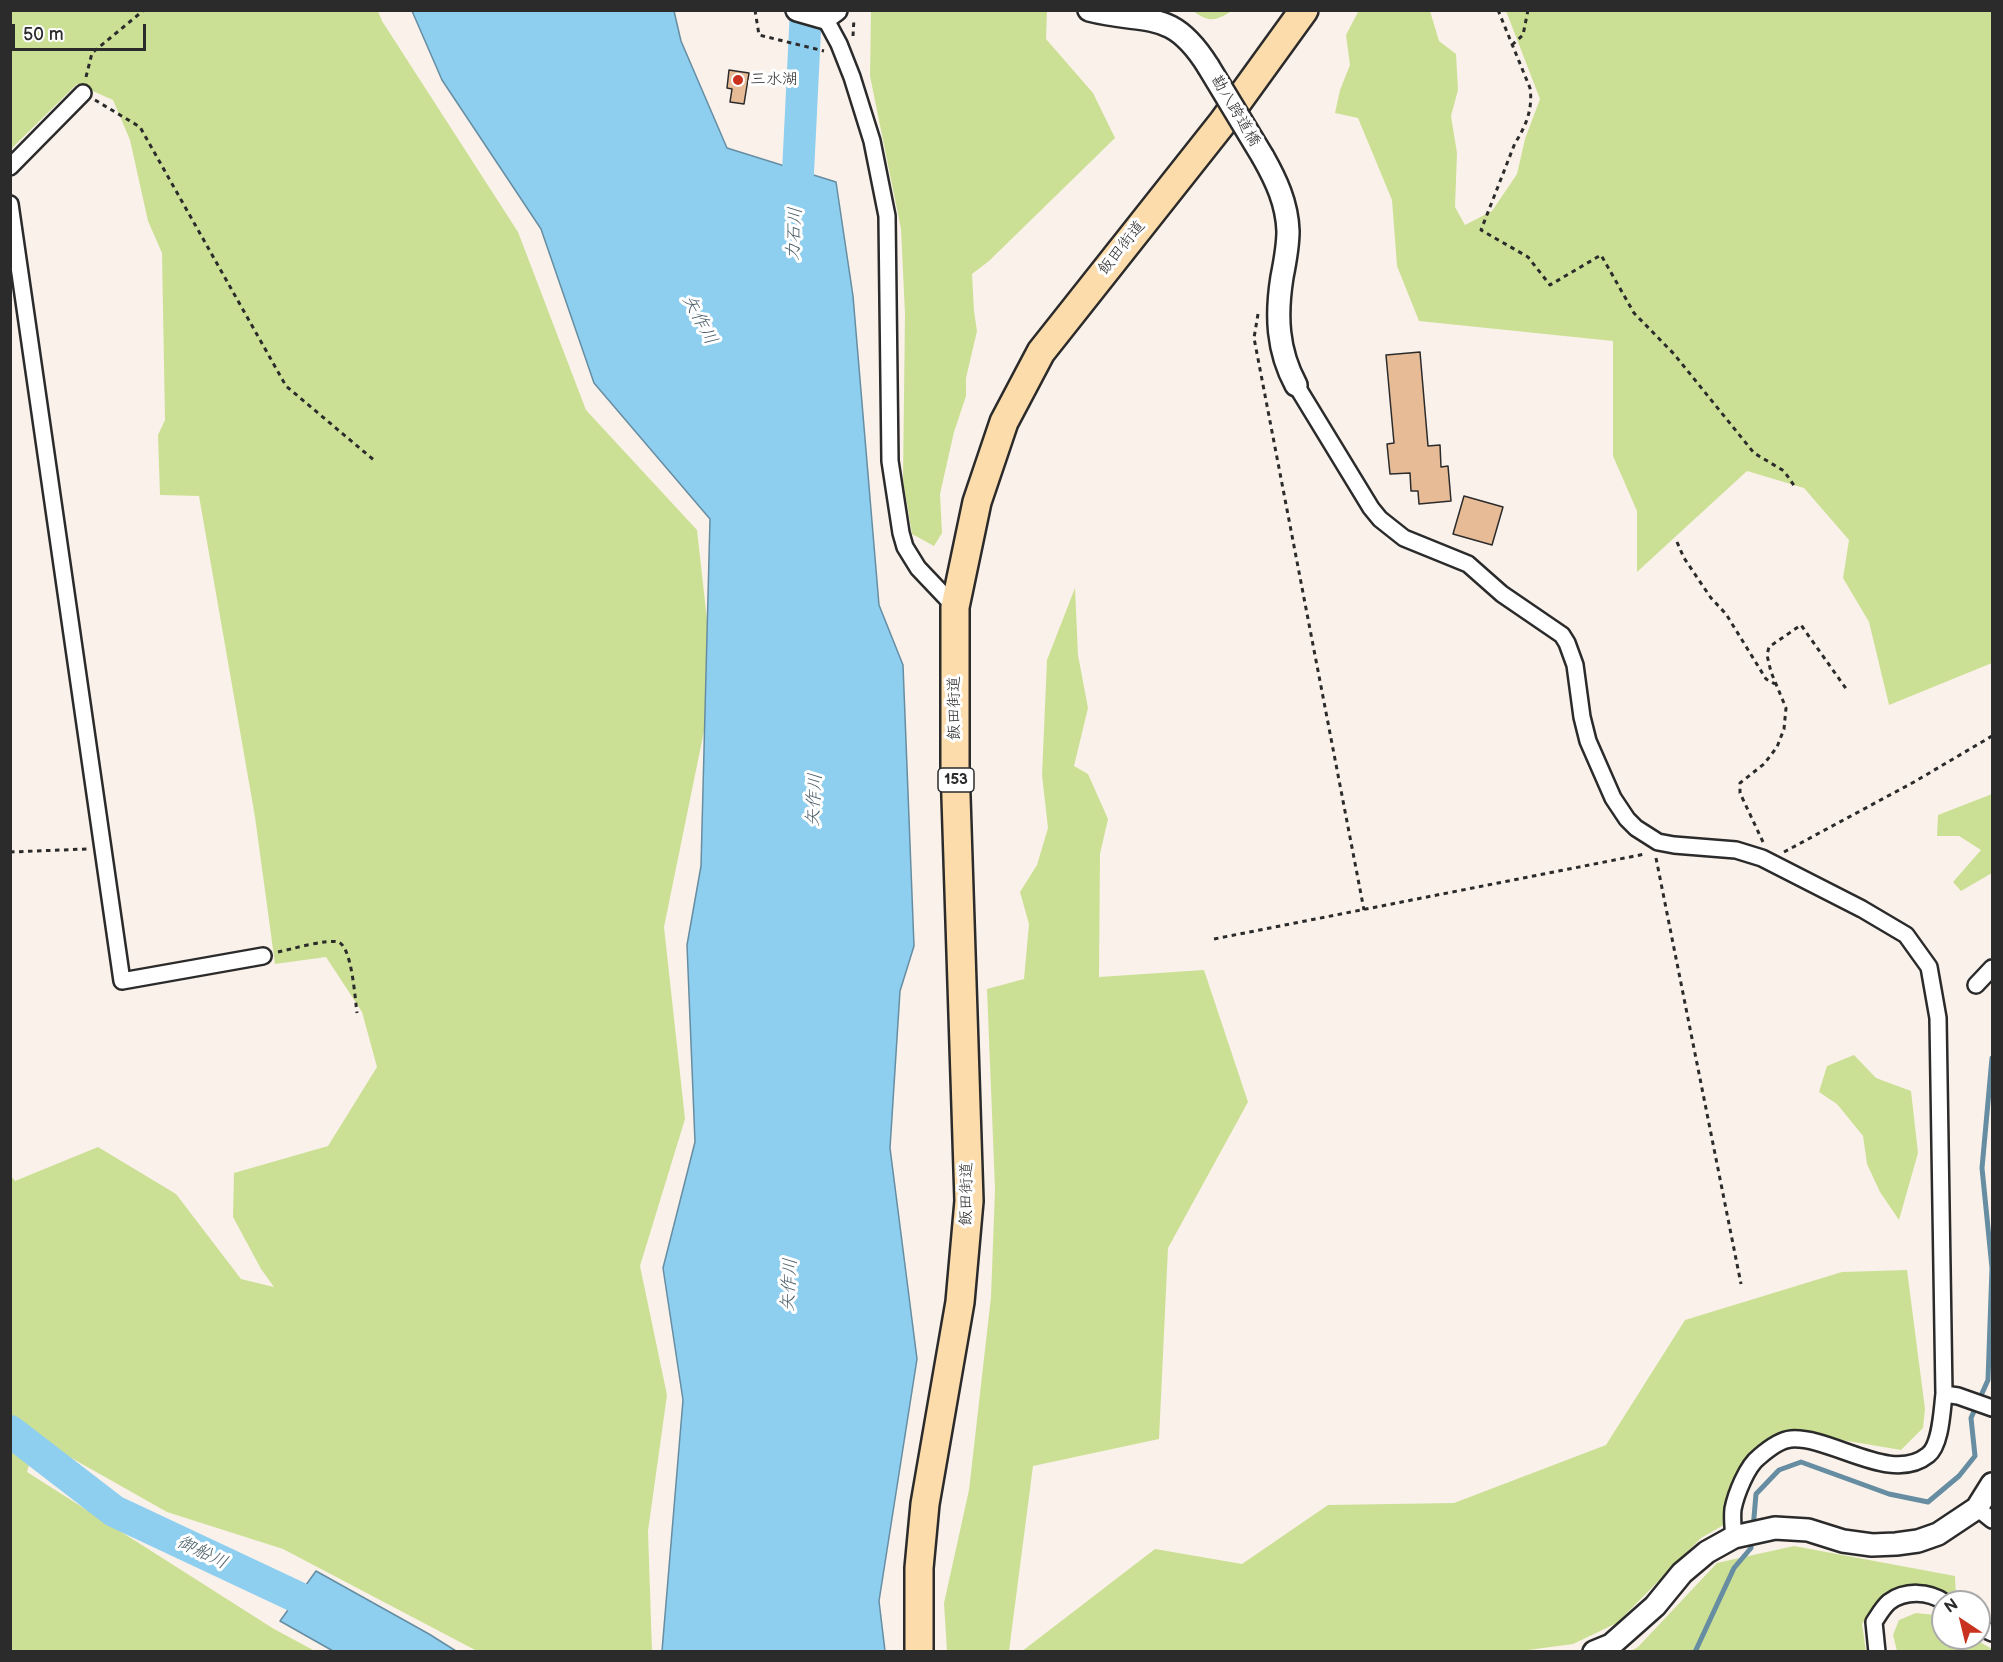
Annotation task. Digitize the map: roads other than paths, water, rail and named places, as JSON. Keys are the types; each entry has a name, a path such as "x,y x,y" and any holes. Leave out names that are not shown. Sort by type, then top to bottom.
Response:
{"highway":[{"name":"飯田街道","path":"919,1652 919,1568 924,1515 960,1302 969,1201 955,766 955,607 977,502 1004,422 1041,352 1223,122 1304,10"}],"street":[{"path":"797,10 830,14 872,141 887,216 890,461 901,533 918,568 955,607"},
{"name":"勘八跨道橋","path":"1089,10 1108,15 1158,20 1191,41 1263,157 1276,181 1286,217 1287,246 1279,307 1279,335 1286,364 1296,385"},
{"path":"10,168 83,93"},
{"path":"10,204 122,981 263,956"},
{"path":"1296,385 1380,519 1404,538 1468,564 1502,594 1562,635 1575,665 1582,717 1588,741 1613,798 1623,814 1656,847 1674,845 1749,853 1862,909 1906,935 1929,967 1938,1018 1951,1395 1938,1439 1929,1455 1907,1466 1880,1462 1809,1441 1789,1438 1770,1448 1751,1463 1733,1510 1737,1536"},
{"path":"1976,985 1992,968"},
{"path":"1951,1395 1992,1408"},
{"path":"1594,1652 1611,1645 1655,1606 1682,1573 1707,1552 1737,1536 1775,1528 1808,1530 1843,1541 1872,1545 1918,1541 1984,1514 1992,1484"},
{"path":"1877,1652 1874,1622 1888,1602 1910,1593 1931,1595"}],"water":[{"name":"矢作川","path":"412,11 674,11 681,41 727,148 836,182 853,296 879,605 903,665 914,946 900,991 890,1148 917,1359 879,1601 885,1651 662,1651 683,1400 663,1268 695,1142 687,945 701,866 710,519 594,383 541,229 442,80"},
{"path":"316,1571 456,1651 333,1651 280,1621"}],"waterway":[{"name":"力石川","path":"796,213 806,10"},
{"path":"1753,1529 1756,1494 1779,1470 1801,1462 1889,1494 1928,1502 1959,1476 1975,1456 1971,1418 1988,1380 1992,1268 1982,1168 1992,1058"},
{"name":"御船川","path":"10,1431 114,1511 331,1613 407,1652"},
{"path":"1695,1652 1734,1568 1751,1548 1752,1538"}],"place":[{"name":"三水湖","path":"738,80"}]}
